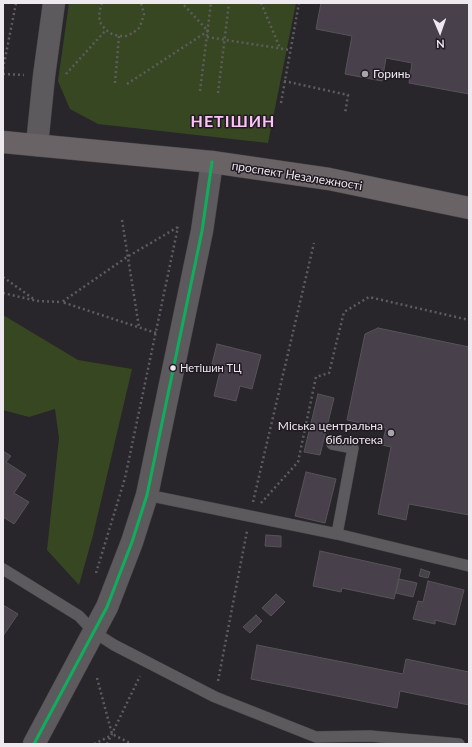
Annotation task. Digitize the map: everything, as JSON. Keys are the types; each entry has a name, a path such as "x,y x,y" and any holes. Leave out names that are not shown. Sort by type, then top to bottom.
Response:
{"main road":[{"name":"проспект Незалежності","path":"3,142 212,162 330,179 469,208"}],"street":[{"path":"37,145 44,76 54,3"},
{"path":"34,744 106,607 118,580 147,495 202,231 212,162"}],"lane":[{"path":"332,444 353,448 337,534"},
{"path":"147,495 337,534 469,566"},
{"path":"3,568 79,616 94,632 114,645 215,697 313,740 370,736 459,744"}],"path":[{"path":"3,69 16,3"},
{"path":"102,3 99,17 101,24 106,30 119,36 126,36 139,28 144,14 141,3"},
{"path":"182,3 208,32"},
{"path":"200,91 211,3"},
{"path":"218,93 229,3"},
{"path":"261,3 280,48"},
{"path":"281,102 299,3"},
{"path":"64,76 106,30"},
{"path":"127,84 208,32"},
{"path":"115,83 119,36"},
{"path":"207,37 290,50"},
{"path":"3,74 24,75"},
{"path":"284,81 348,95 344,114"},
{"path":"122,220 139,327"},
{"path":"62,302 127,257 178,227 125,478 95,574"},
{"path":"215,697 250,516 314,243"},
{"path":"3,277 37,301"},
{"path":"3,294 37,301 62,302 156,333"},
{"path":"250,516 298,462 316,377 328,372 344,312 369,297 469,320"},
{"path":"107,744 146,662"},
{"path":"97,678 112,734 132,744"},
{"path":"94,744 112,734"}],"green space":[{"path":"69,3 296,3 268,143 98,124 70,109 58,81"},
{"path":"3,315 78,360 132,369 93,535 79,585 47,550 59,438 55,409 29,417 3,410"}],"building":[{"path":"321,3 469,3 469,94 409,83 412,63 386,58 382,81 345,74 352,36 316,29"},
{"path":"378,328 469,347 469,515 409,504 406,520 378,514 391,447 382,445 386,428 347,420 365,334"},
{"path":"217,344 261,355 252,389 240,386 236,401 214,396 221,367 212,364"},
{"path":"318,394 334,398 320,455 304,452"},
{"path":"3,451 11,456 6,462 26,475 14,493 29,502 14,524 3,517"},
{"path":"306,472 336,479 325,523 295,516"},
{"path":"266,535 281,536 281,547 265,546"},
{"path":"320,551 401,569 394,599 342,588 341,592 313,586"},
{"path":"421,569 430,572 428,578 419,576"},
{"path":"399,579 417,583 413,597 396,593"},
{"path":"428,581 464,590 455,625 435,620 435,624 413,619 418,601 423,602"},
{"path":"276,594 285,602 271,616 262,608"},
{"path":"3,605 18,614 3,636"},
{"path":"256,615 262,621 250,633 243,627"},
{"path":"257,645 403,674 406,659 469,672 469,705 400,691 397,708 251,679"}],"transit line":[{"path":"34,744 107,607 132,542 147,495 202,231 212,162"}],"place":[{"name":"Горинь","path":"365,74"},
{"name":"Нетішин ТЦ","path":"173,368"},
{"name":"Міська центральна бібліотека","path":"391,433"}],"district":[{"name":"НЕТІШИН","path":"233,122"}]}
